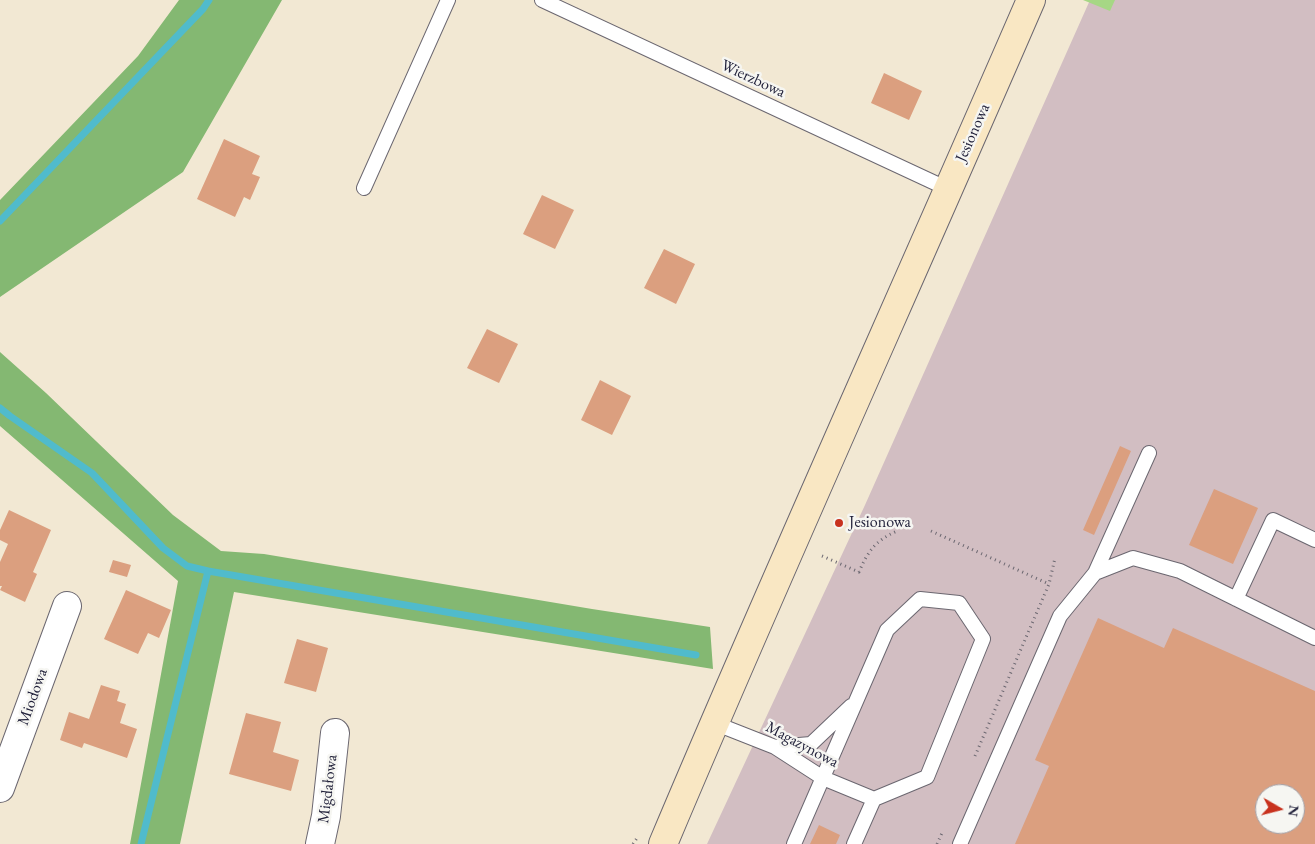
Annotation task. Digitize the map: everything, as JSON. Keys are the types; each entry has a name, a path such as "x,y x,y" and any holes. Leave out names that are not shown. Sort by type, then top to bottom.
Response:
{"street":[{"name":"Jesionowa","path":"663,844 714,723 1031,0"},
{"name":"Miodowa","path":"0,788 67,606"},
{"name":"Migdałowa","path":"320,844 326,816 335,733"}],"lane":[{"path":"364,188 448,0"},
{"name":"Wierzbowa","path":"542,0 948,189"},
{"path":"960,844 1060,616 1095,573 1149,453"},
{"path":"1236,599 1273,520 1315,540"},
{"path":"1095,573 1134,558 1180,571 1315,638"},
{"path":"794,844 887,630 920,599 959,603 983,639 927,777 874,799 854,844"},
{"path":"775,747 811,744 857,700"},
{"name":"Magazynowa","path":"714,723 775,747 822,778 874,799"}],"path":[{"path":"822,556 859,572 871,549 886,536 897,531"},
{"path":"931,531 1049,584"},
{"path":"975,758 1049,584 1055,558"},
{"path":"937,844 944,828"}],"shaded area":[{"path":"1090,0 1315,0 1315,844 707,844 865,505"}],"green space":[{"path":"179,0 282,0 183,172 0,297 0,200 138,56"},
{"path":"1083,0 1115,0 1110,11"},
{"path":"0,352 46,393 173,515 221,551 264,554 710,627 713,669 234,592 180,844 130,844 178,581 0,426"}],"building":[{"path":"884,73 922,91 909,120 871,103"},
{"path":"224,139 260,156 252,174 260,177 250,200 244,197 235,217 197,199"},
{"path":"542,195 574,210 555,249 523,234"},
{"path":"664,249 695,264 676,304 644,288"},
{"path":"487,329 518,344 499,383 467,368"},
{"path":"600,380 631,396 612,435 581,420"},
{"path":"1120,446 1131,451 1094,535 1083,530"},
{"path":"1214,489 1258,508 1233,564 1189,545"},
{"path":"9,510 51,530 33,572 37,574 25,602 0,590 2,586 0,586 0,562 8,544 0,540 0,530"},
{"path":"113,560 131,565 127,577 109,572"},
{"path":"126,590 171,610 159,638 148,633 138,654 104,639"},
{"path":"1098,618 1164,648 1173,628 1315,691 1315,844 1015,844 1049,766 1035,760"},
{"path":"297,639 328,648 316,692 284,683"},
{"path":"101,685 120,691 117,701 126,704 120,723 137,729 127,758 84,743 82,748 60,740 69,712 89,719"},
{"path":"246,713 281,722 273,752 299,760 291,791 229,774"},
{"path":"819,825 840,835 836,844 810,844"}],"waterway":[{"path":"0,221 203,9 209,0"},
{"path":"0,408 92,473 163,548 187,566 696,655"},
{"path":"141,844 208,571"}],"place":[{"name":"Jesionowa","path":"839,523"}]}
